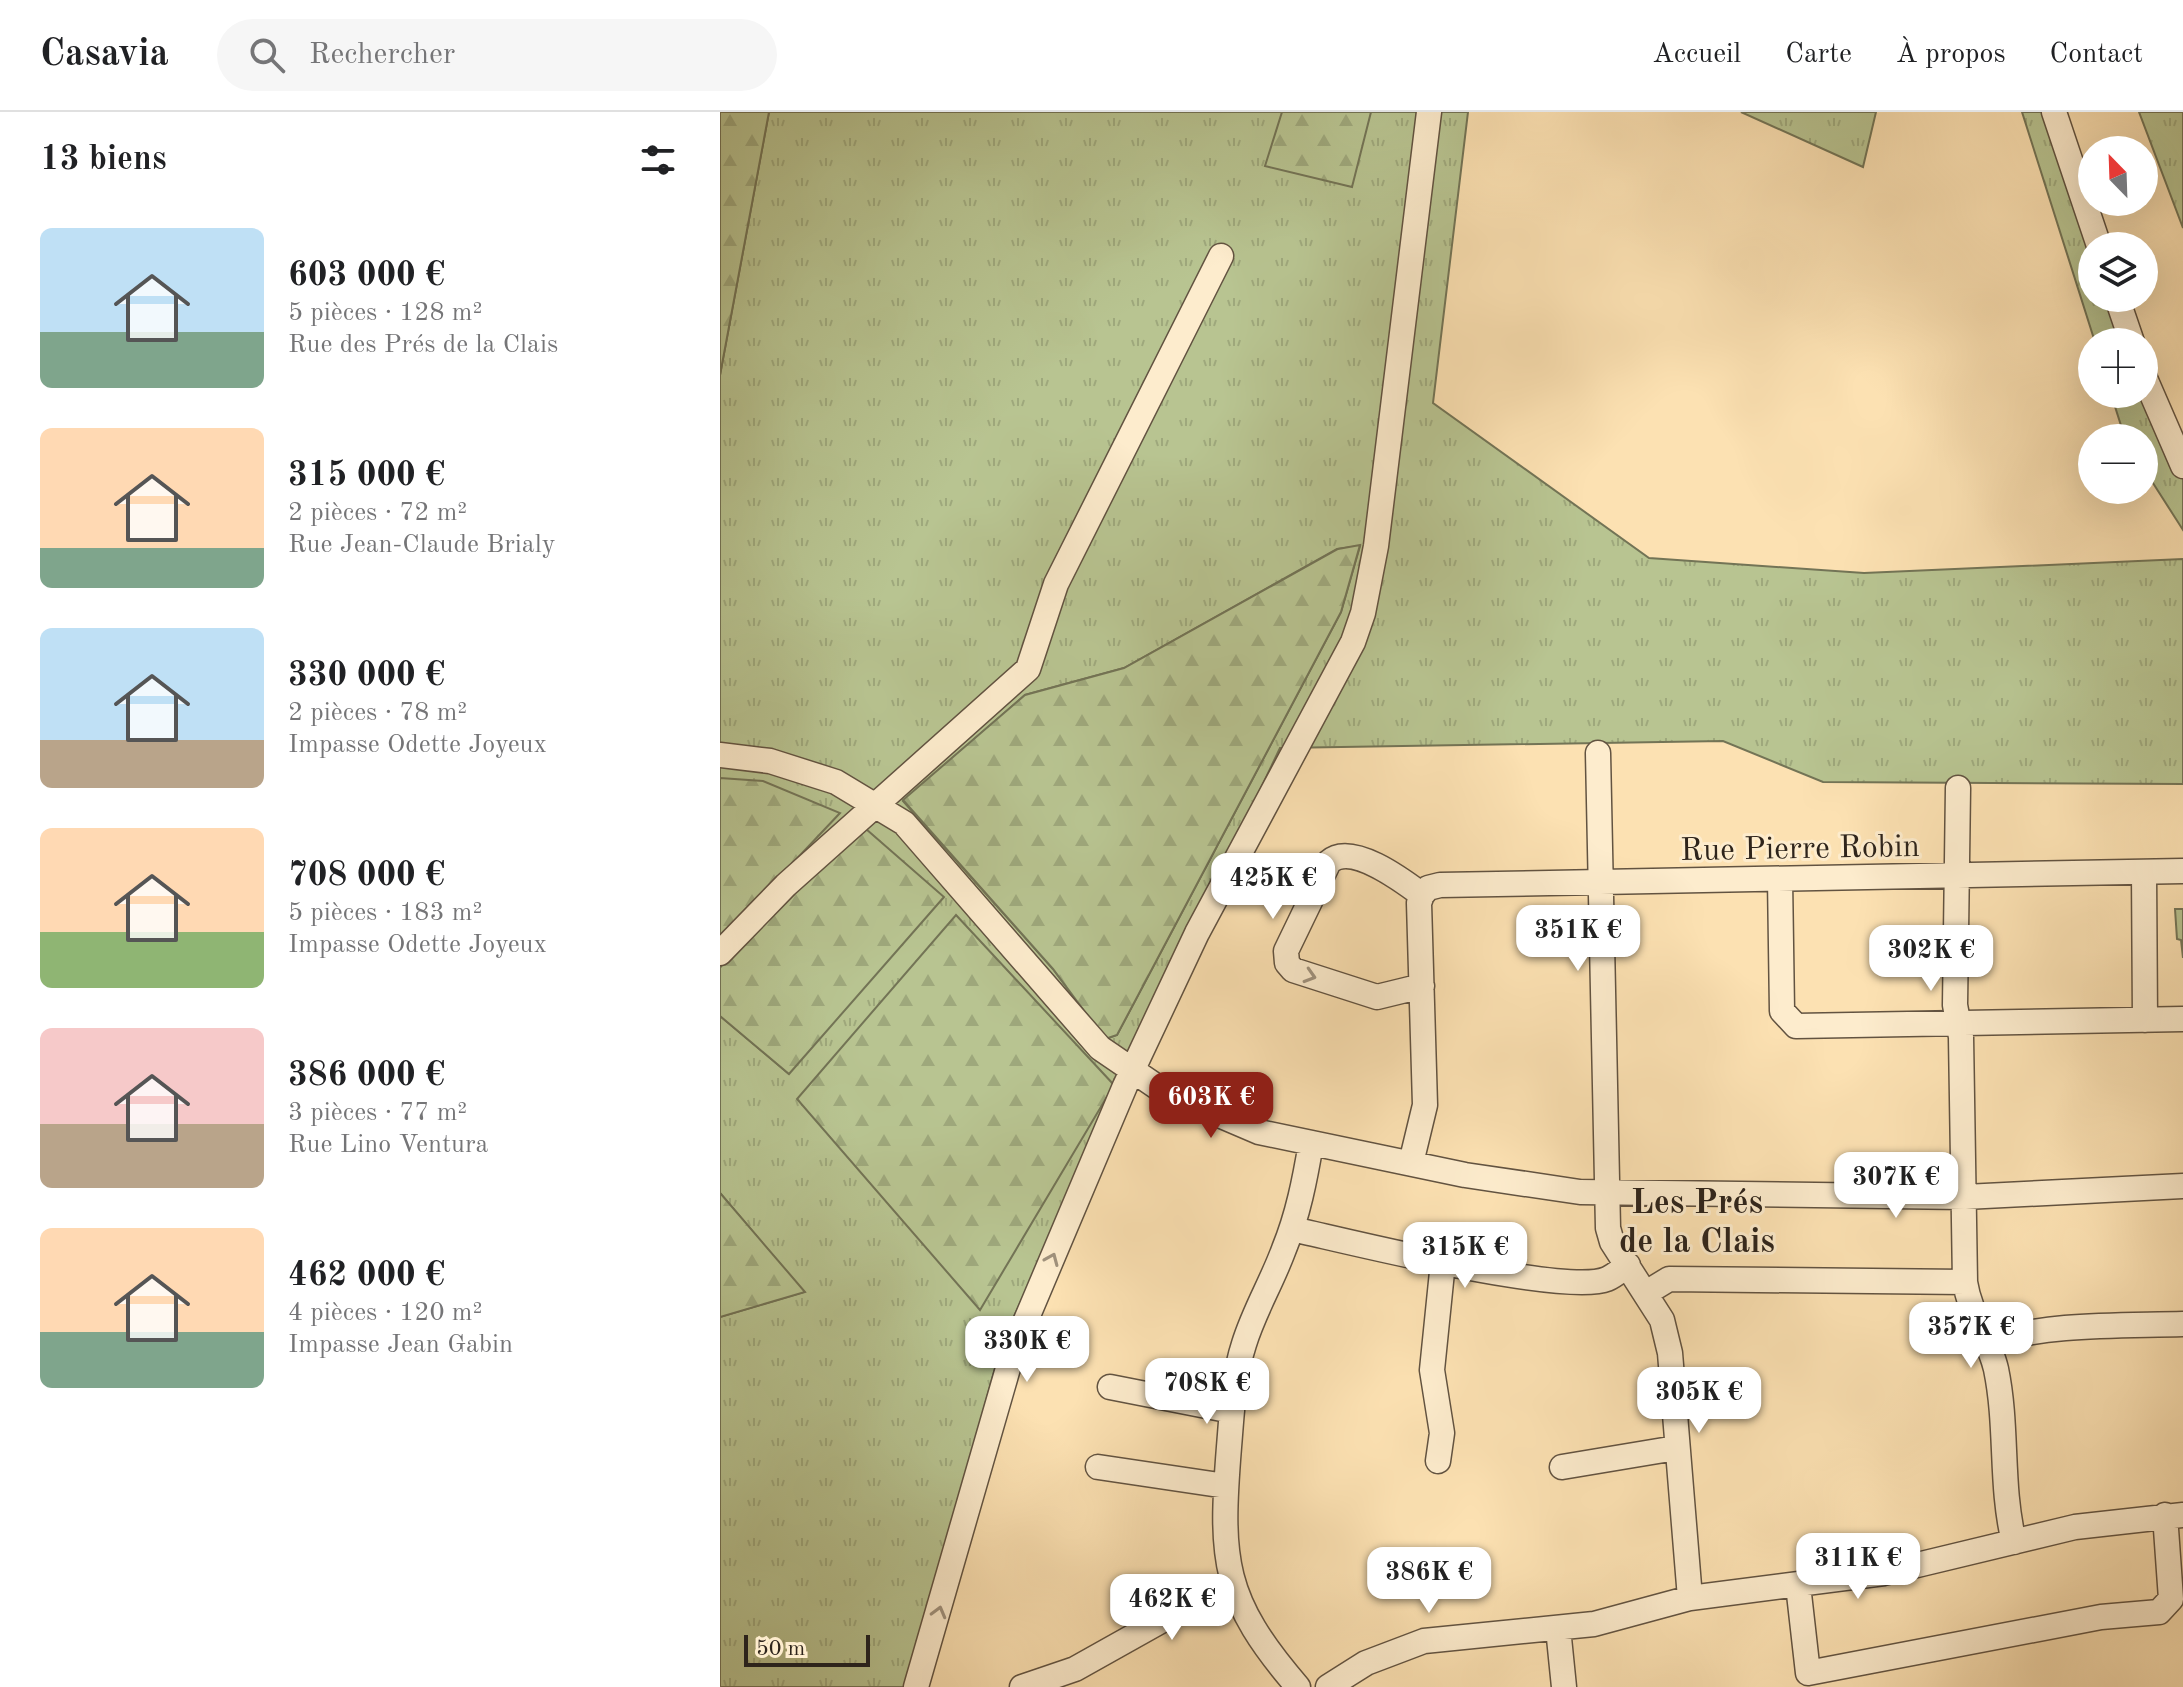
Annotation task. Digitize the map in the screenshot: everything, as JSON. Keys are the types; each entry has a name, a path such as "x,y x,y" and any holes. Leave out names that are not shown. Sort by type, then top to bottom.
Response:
{"street":[{"path":"916,1687 1013,1351 1125,1086 1134,1074 1216,894 1329,691 1363,613 1376,546 1429,112"},
{"path":"2054,112 2094,232"},
{"path":"720,953 749,920 874,804 1018,682 1028,669 1056,584 1221,256"},
{"path":"2158,408 2183,466"},
{"path":"1598,753 1608,1228 1662,1320 1670,1353 1690,1598"},
{"path":"720,755 799,769 836,782 904,823 1100,1048 1134,1074 1224,1120 1311,1143 1545,1188 1607,1192 1965,1197 2183,1186"},
{"path":"1958,788 1956,1023 1961,1037 1965,1282 1971,1312 1985,1343 1999,1388 2005,1503 2014,1542"},
{"path":"1411,1163 1425,1105 1422,986 1419,903 1422,895 1399,877 1348,854 1337,854 1329,862 1286,951 1287,963 1293,970 1377,997 1422,986"},
{"name":"Rue Pierre Robin","path":"1422,895 1428,888 1440,885 2183,871"},
{"path":"2144,872 2145,1020"},
{"path":"1780,879 1782,1011 1796,1026 2183,1019"},
{"path":"1298,1687 1261,1642 1234,1591 1224,1542 1232,1411 1243,1346 1292,1229 1311,1143"},
{"path":"1292,1229 1443,1262 1574,1283 1606,1280 1628,1265"},
{"path":"1438,1461 1442,1433 1432,1370 1443,1262"},
{"path":"1646,1293 1669,1279 1965,1282"},
{"path":"1985,1343 2016,1334 2084,1327 2183,1324"},
{"path":"1110,1387 1232,1411"},
{"path":"1562,1467 1676,1448"},
{"path":"1098,1467 1226,1486"},
{"path":"1328,1687 1366,1663 1424,1641 1594,1624 1690,1598 1930,1565 2075,1527 2174,1515 2171,1599 2159,1612 2101,1617 1808,1673 1798,1585"},
{"path":"1022,1687 1085,1671 1175,1613 1234,1591"},
{"path":"1558,1628 1564,1687"}],"green space":[{"path":"720,112 769,112 720,375"},
{"path":"769,112 1468,112 1433,403 1649,558 1864,573 2183,559 2183,784 1823,782 1723,741 1280,748 1122,1078 1002,1343 907,1687 720,1687 720,1317 804,1292 720,1193 720,1016 789,1074 738,942 720,968 720,375","holes":["1360,546 1341,612 1117,1035 1105,1039 1053,969 903,801 1025,695 1124,668 1337,549"]},
{"path":"1282,112 1371,112 1352,187 1265,166"},
{"path":"1741,112 1876,112 1863,167"},
{"path":"2022,112 2062,112 2078,183 2078,216 2085,216 2089,232 2078,232 2078,288"},
{"path":"2139,112 2183,112 2183,228 2158,162 2158,136 2148,136"},
{"path":"2085,312 2134,312 2140,328 2091,328"},
{"path":"2158,379 2183,448 2183,530 2158,491 2158,424 2121,424 2115,408 2158,408"},
{"path":"1360,545 1341,612 1117,1035 1105,1039 1053,969 903,800 1025,695 1124,668 1338,549"},
{"path":"720,778 763,781 840,813 720,940"},
{"path":"866,829 944,897 789,1074 720,1016 720,968 738,942"},
{"path":"2175,909 2183,909 2183,958 2181,940 2177,939"},
{"path":"956,915 1114,1085 980,1310 797,1099"},
{"path":"720,1193 805,1292 720,1317"}],"district":[{"name":"Les Prés de la Clais","path":"1697,1220"}]}
